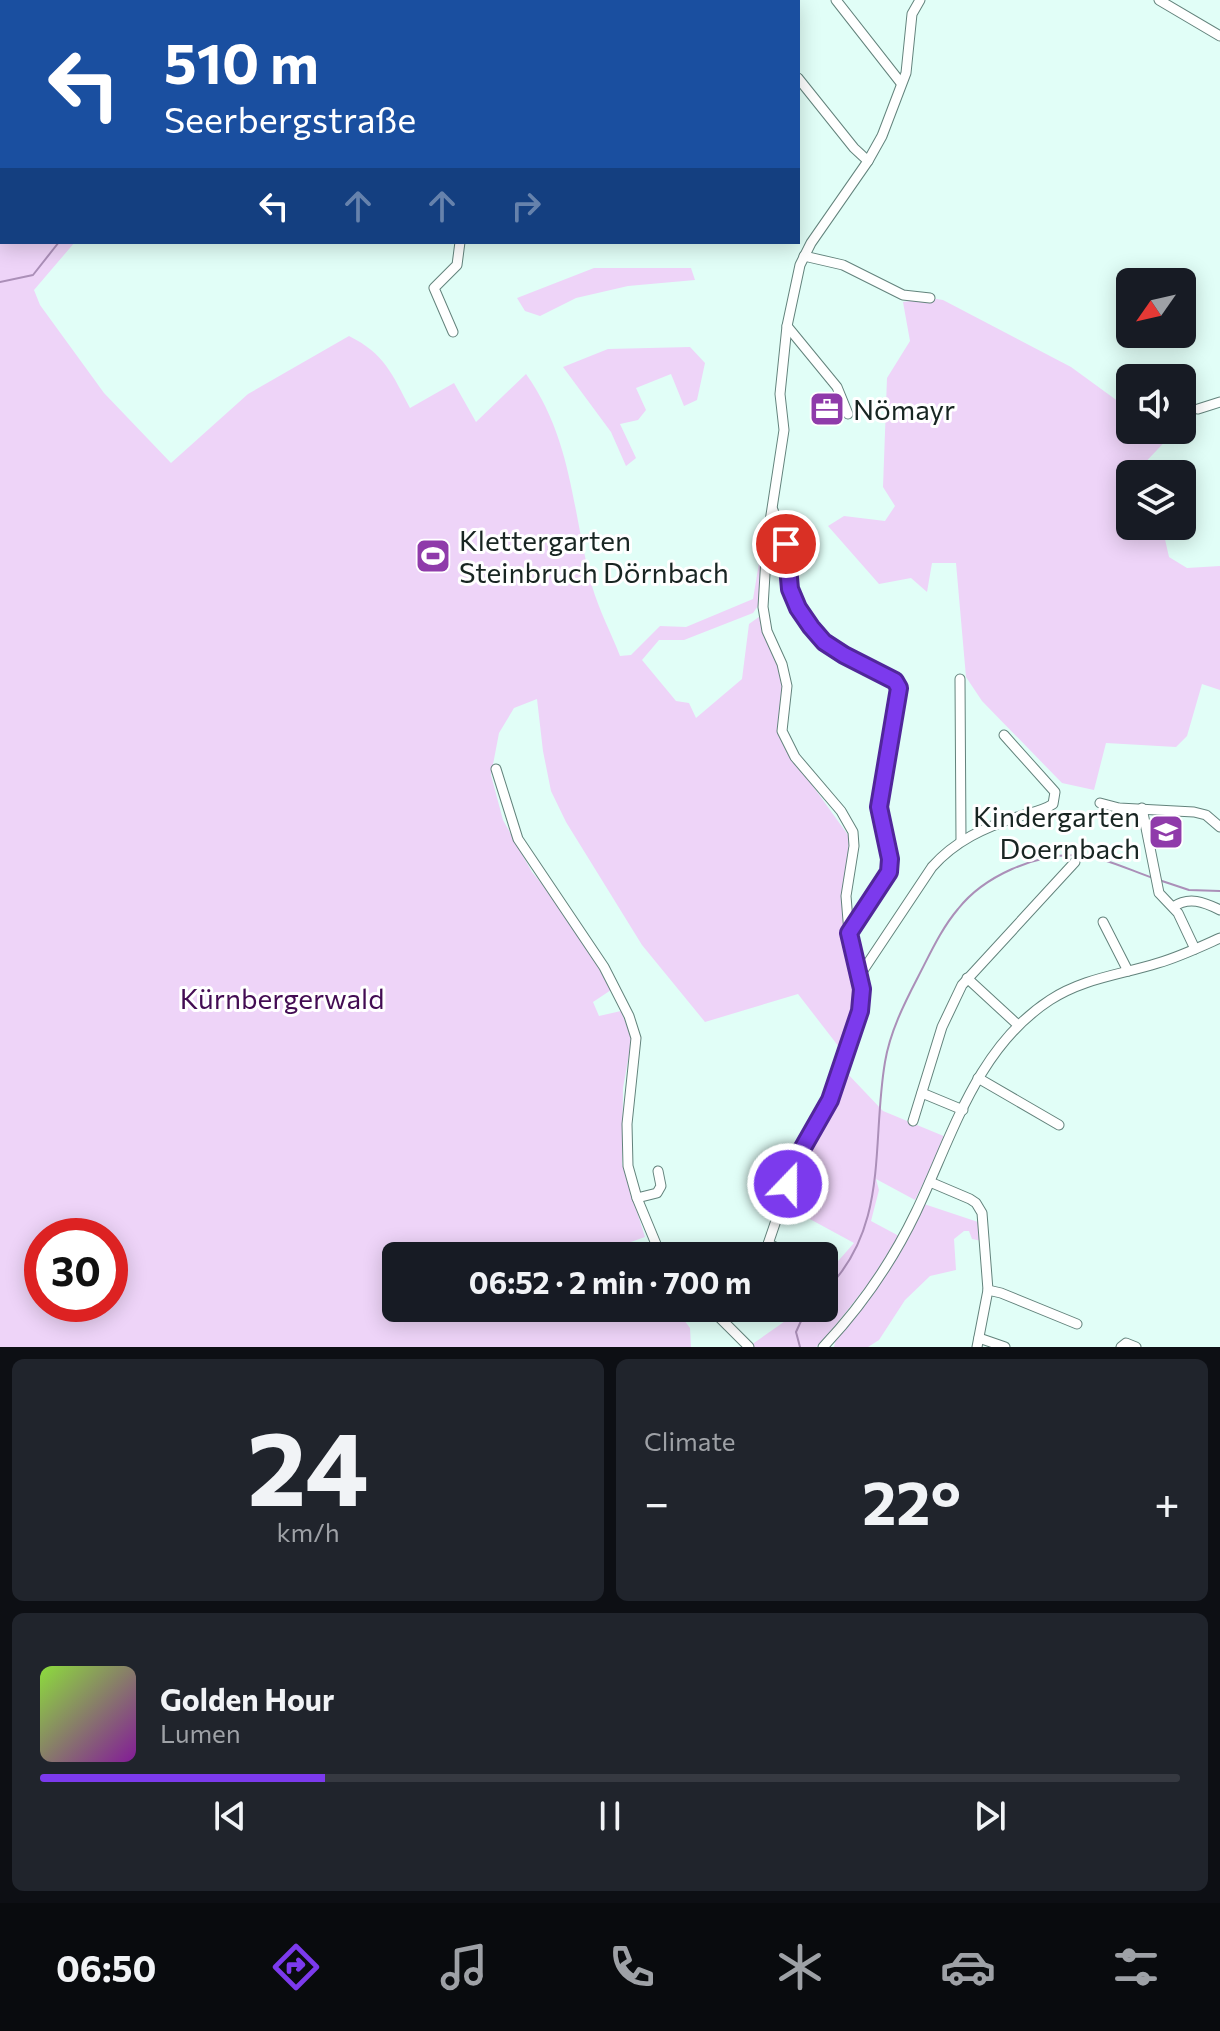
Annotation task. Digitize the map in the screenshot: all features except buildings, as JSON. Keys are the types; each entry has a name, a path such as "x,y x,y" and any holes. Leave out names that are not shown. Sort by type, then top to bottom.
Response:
{"street":[{"path":"836,0 901,83"},
{"path":"769,1242 796,1162 835,1086 862,999 860,975 849,933 846,896 854,846 853,832 841,811 795,757 782,731 787,686 782,664 767,631 763,597 767,541 784,430 780,394 787,326 804,256 882,136 908,65 912,14 920,0"},
{"path":"1159,0 1220,36"},
{"path":"800,80 868,161"},
{"path":"453,332 434,288 457,265 460,244"},
{"path":"804,256 843,265 903,295 930,298"},
{"path":"787,326 837,387 848,414"},
{"path":"1198,409 1220,402"},
{"path":"773,510 786,544 793,599 811,627 831,647 895,681 899,688 879,807 890,859 889,872 849,933"},
{"path":"960,679 961,841"},
{"path":"860,975 944,853 994,825 1048,808 1055,799 1055,792 1004,735"},
{"path":"496,769 518,839 604,967 629,1016 636,1038 628,1166 655,1242"},
{"path":"1100,803 1119,808 1179,809 1206,815 1220,827"},
{"path":"1142,808 1156,884 1162,899 1173,907 1195,949"},
{"path":"913,1121 942,1027 967,978 1075,862"},
{"path":"1173,907 1194,900 1220,910"},
{"path":"1103,922 1128,971"},
{"path":"825,1346 883,1272 930,1182 978,1078 999,1046 1018,1025 1048,1001 1077,985 1156,964 1220,938"},
{"path":"967,978 1018,1025"},
{"path":"978,1078 1059,1125"},
{"path":"922,1093 963,1110"},
{"path":"637,1198 657,1193 661,1186 658,1171"},
{"path":"930,1182 970,1199 980,1208 988,1290 978,1343 1005,1347"},
{"path":"988,1290 1077,1324"},
{"path":"726,1322 749,1347"},
{"path":"1121,1347 1126,1343 1136,1347"}],"green space":[{"name":"Kürnbergerwald","path":"0,244 73,244 34,290 40,305 104,393 171,463 248,394 349,336 379,358 410,408 454,383 476,422 526,374 542,399 562,451 592,586 620,656 631,655 660,626 686,627 753,599 759,563 762,562 760,603 753,613 684,640 659,640 642,660 676,701 689,703 696,718 742,679 749,624 763,614 782,676 784,691 778,720 782,743 848,835 842,903 855,980 854,1008 839,1047 798,994 705,1022 642,945 566,822 551,791 537,699 514,708 499,733 491,775 503,820 532,872 570,918 611,990 593,1002 599,1016 621,1011 632,1038 623,1088 622,1164 645,1237 631,1242 382,1242 382,1322 686,1322 690,1328 691,1347 0,1347"},
{"path":"594,268 691,268 695,280 628,286 576,298 540,316 525,311 517,298"},
{"path":"930,298 943,300 1071,367 1116,400 1116,444 1163,444 1147,460 1116,460 1116,540 1165,540 1169,557 1187,568 1220,566 1220,690 1202,684 1187,736 1176,747 1106,743 1094,790 1062,783 982,701 966,677 956,563 932,563 927,592 911,578 879,584 828,526 844,516 885,521 895,506 883,487 887,378 910,341 903,302"},
{"path":"690,347 705,363 697,400 684,406 671,374 636,388 646,410 638,420 620,424 636,458 626,466 611,432 563,367 608,349"},
{"path":"844,1070 883,1111 946,1137 915,1200 876,1179 879,1190 871,1221 899,1236 877,1273 823,1341 816,1347 752,1347 784,1322 838,1322 838,1261 854,1243 784,1205 798,1166"},
{"path":"924,1204 981,1223 982,1241 972,1239 969,1231 954,1239 956,1270 930,1276 905,1300 879,1340 868,1347 834,1347 836,1338"}],"waterway":[{"path":"0,282 33,275 57,244"},
{"path":"838,1275 859,1241 869,1213 885,1062 894,1029 936,942 958,909 996,877 1044,858 1077,855 1096,858 1153,878"},
{"path":"1159,880 1189,890 1220,891"},
{"path":"800,1347 796,1332 801,1322"}],"place":[{"name":"Nömayr","path":"827,409"},
{"name":"Klettergarten Steinbruch Dörnbach","path":"433,556"},
{"name":"Kindergarten Doernbach","path":"1166,832"}],"route":[{"path":"786,544 793,599 811,627 831,647 895,681 899,688 879,807 890,859 889,872 849,933 862,989 860,1011 830,1100 801,1151 788,1184"}]}
